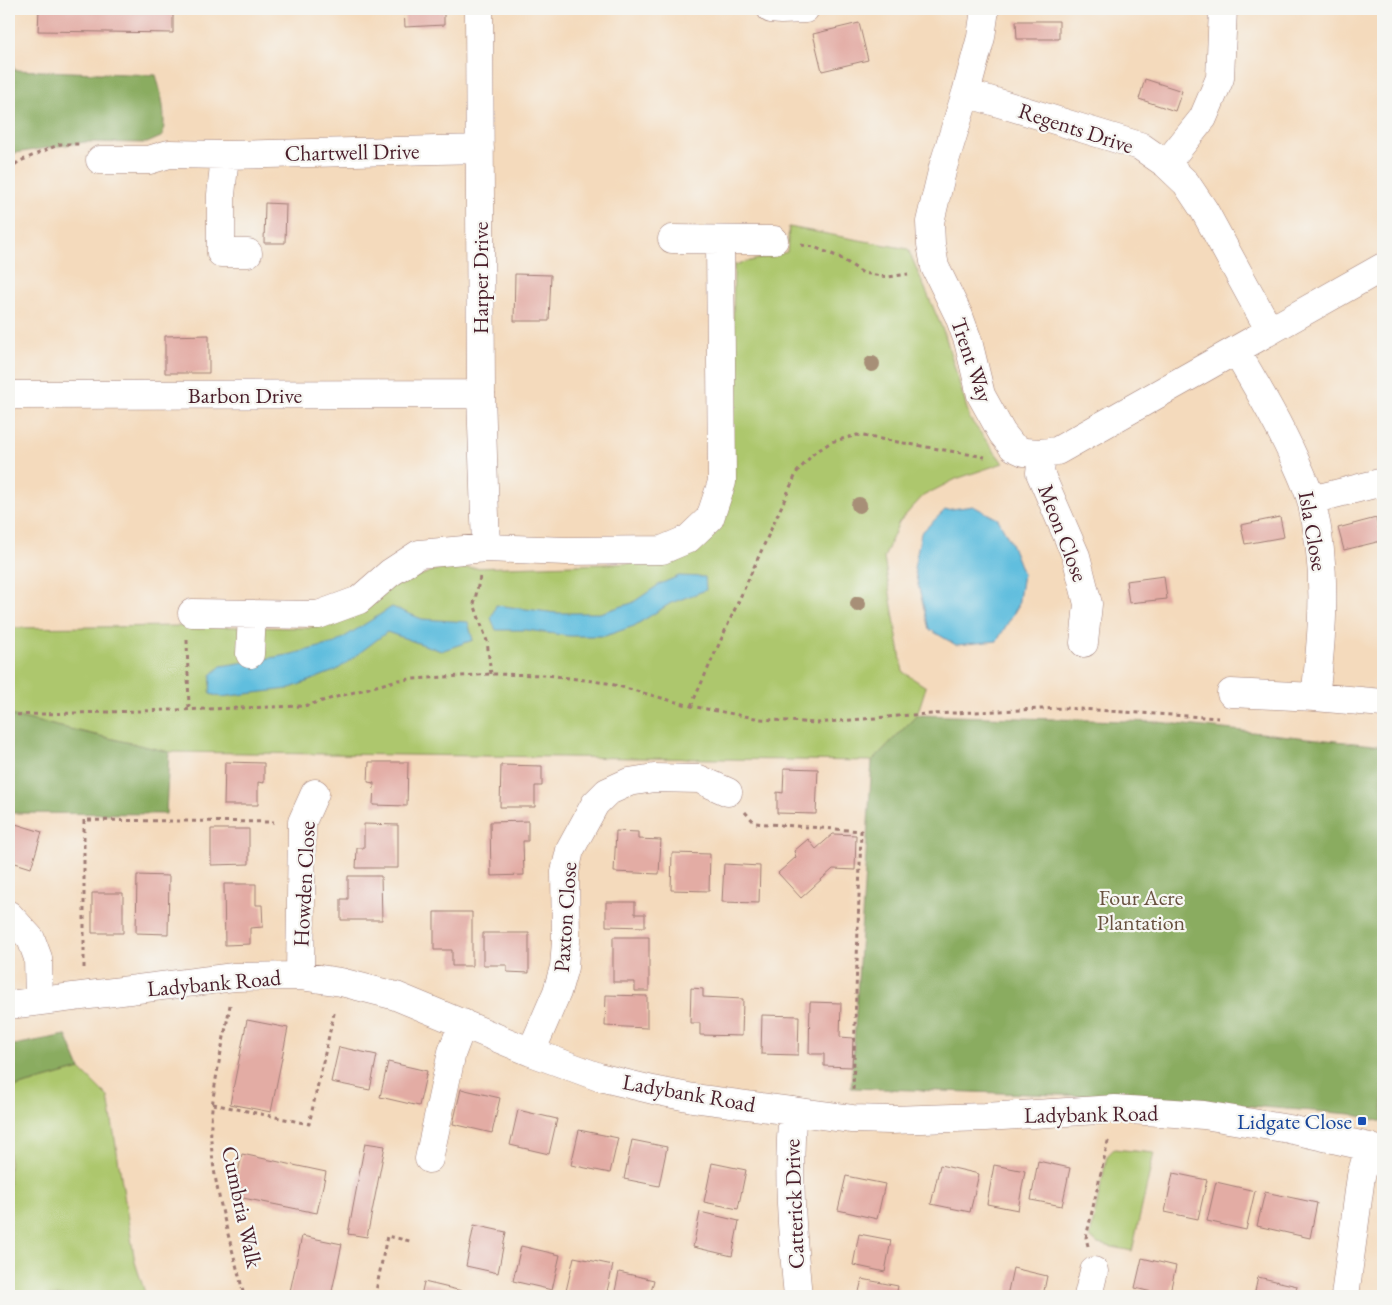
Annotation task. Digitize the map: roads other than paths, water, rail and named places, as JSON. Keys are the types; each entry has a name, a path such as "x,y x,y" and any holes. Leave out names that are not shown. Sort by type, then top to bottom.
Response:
{"street":[{"name":"Harper Drive","path":"479,9 481,394 486,548"},
{"path":"771,9 805,9"},
{"name":"Trent Way","path":"985,9 981,37 943,168 930,222 931,244 935,267 959,316 968,341 981,395 1002,434 1013,447 1024,452 1042,453"},
{"path":"1166,164 1203,118 1220,78 1223,9"},
{"name":"Regents Drive","path":"966,93 1140,146 1166,164 1186,183 1204,210 1270,331"},
{"name":"Chartwell Drive","path":"100,160 148,160 169,154 225,155 480,149"},
{"path":"225,155 221,253 248,253"},
{"path":"672,239 774,240"},
{"path":"192,613 318,615 359,600 390,573 419,554 486,548 566,551 662,550 688,539 710,518 722,482 720,240"},
{"path":"1042,453 1057,451 1383,267"},
{"name":"Isla Close","path":"1236,351 1276,418 1302,475 1311,500 1320,550 1323,597 1321,646 1315,697"},
{"name":"Barbon Drive","path":"9,395 481,394"},
{"name":"Meon Close","path":"1042,453 1040,473 1076,556 1088,604 1084,643"},
{"path":"1311,500 1383,482"},
{"path":"250,654 252,615"},
{"path":"1229,706 1272,695 1383,703"},
{"name":"Paxton Close","path":"531,1052 557,992 564,967 566,941 565,872 570,850 580,828 595,804 607,792 629,782 654,778 700,779 728,792"},
{"name":"Howden Close","path":"300,976 302,822 315,793"},
{"path":"9,915 30,939 38,958 39,1000"},
{"name":"Ladybank Road","path":"9,1005 234,977 300,976 341,982 396,996 531,1052 598,1077 693,1098 852,1119 890,1120 985,1117 1115,1109 1204,1114 1289,1129 1376,1150"},
{"path":"430,1159 452,1052 463,1023"},
{"name":"Catterick Drive","path":"794,1111 790,1144 791,1196 798,1296"},
{"path":"1345,1296 1361,1176 1376,1150"}],"water":[{"path":"973,506 998,519 1011,543 1023,574 1018,606 997,641 956,645 929,629 914,568 921,533 945,510"},
{"path":"679,576 705,577 706,590 671,603 634,626 605,636 569,636 527,630 496,630 491,618 496,605 556,613 600,613 632,603 660,584"},
{"path":"392,607 422,619 468,622 473,640 441,651 387,632 337,670 288,689 221,697 210,694 211,675 221,666 288,655 335,643"}],"place":[{"name":"Lidgate Close","path":"1362,1121"}],"park label":[{"name":"Four Acre Plantation","path":"1141,910"}]}
